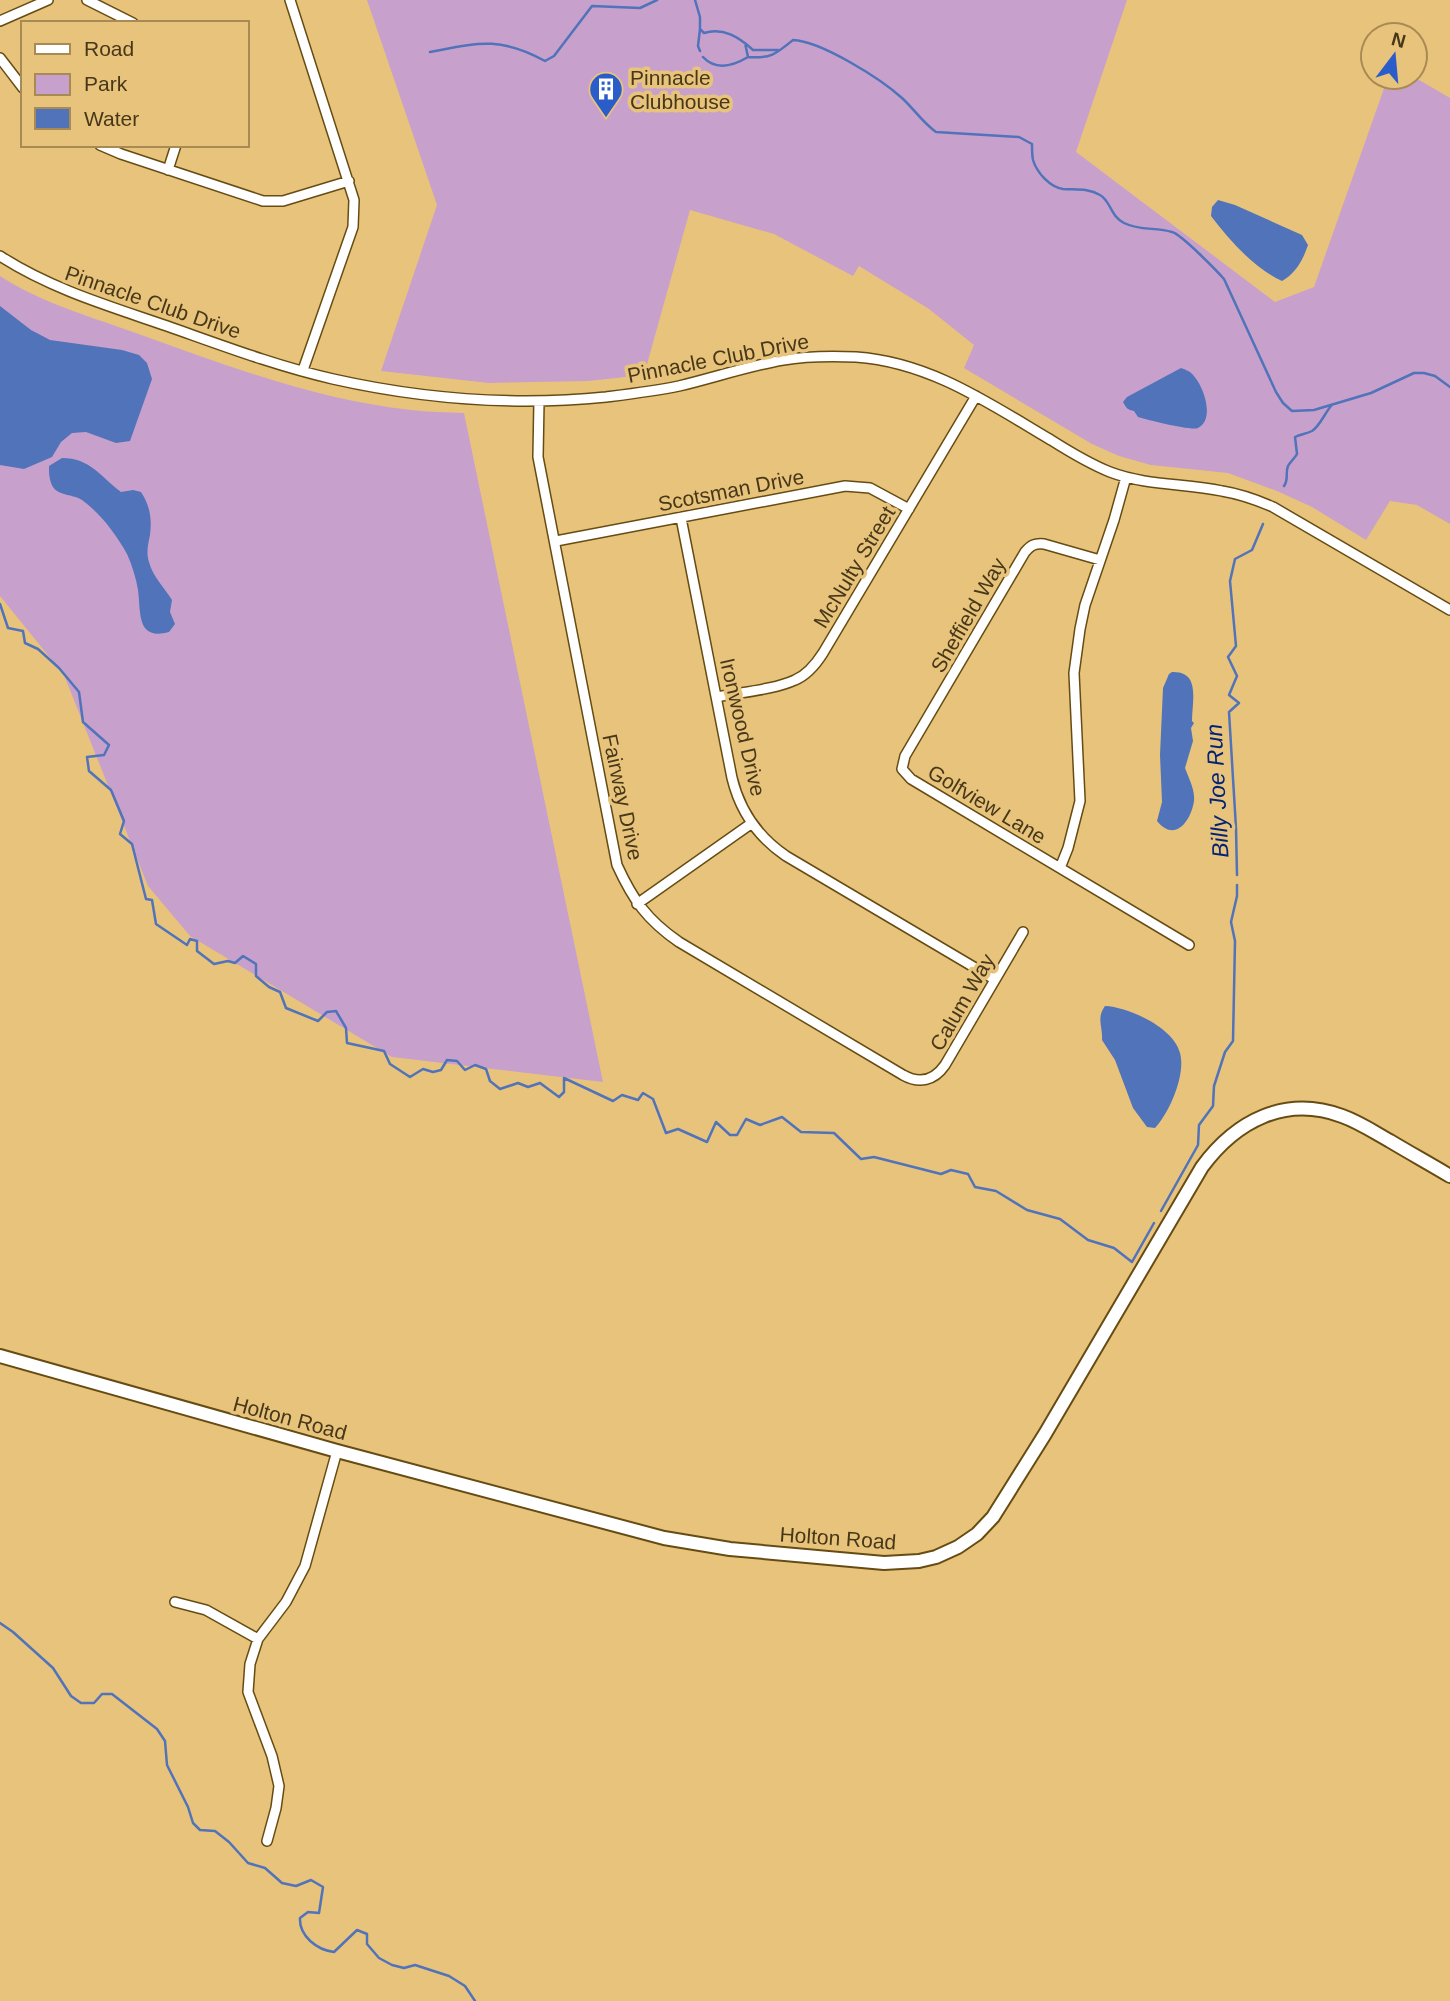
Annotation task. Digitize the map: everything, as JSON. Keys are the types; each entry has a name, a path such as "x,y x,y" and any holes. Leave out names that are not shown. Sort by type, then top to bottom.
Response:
{"street":[{"path":"0,21 48,0"},
{"path":"87,0 129,21"},
{"path":"290,0 355,200 353,227 303,370"},
{"path":"0,58 21,85"},
{"path":"105,147 263,201 283,201 349,181"},
{"path":"168,170 175,147"},
{"name":"Pinnacle Club Drive","path":"0,256 38,279 72,293 260,358 329,378 418,394 467,399 539,401 606,397 676,386 785,360 831,356 912,367 943,379 1078,456 1126,477 1222,491 1258,500 1290,515 1450,610"},
{"name":"McNulty Street","path":"717,697 783,684 809,671 823,653 976,396"},
{"name":"Fairway Drive","path":"539,401 538,457 617,865 637,904 658,927 679,942 909,1079 924,1081"},
{"path":"1060,868 1080,801 1074,673 1085,605 1126,477"},
{"name":"Scotsman Drive","path":"556,541 856,485 880,492 909,509"},
{"name":"Ironwood Drive","path":"681,518 735,788 752,823 765,839 786,856 995,979"},
{"name":"Sheffield Way","path":"902,766 905,755 1030,546 1044,544 1100,560"},
{"name":"Golfview Lane","path":"902,766 911,779 1189,945"},
{"path":"637,904 752,823"},
{"name":"Calum Way","path":"924,1081 937,1075 945,1065 1024,933"},
{"name":"Holton Road","path":"0,1356 337,1451 684,1543 884,1563 919,1561 958,1548 977,1534 993,1517 1202,1167 1216,1149 1234,1133 1273,1113 1305,1109 1329,1112 1363,1126 1450,1176"},
{"path":"267,1841 279,1786 272,1756 248,1692 250,1664 258,1639 286,1602 305,1566 337,1451"},
{"path":"175,1602 206,1610 258,1639"}],"green space":[{"path":"367,0 1127,0 1076,152 1275,302 1314,287 1383,91 1429,91 1429,86 1450,98 1450,524 1417,505 1390,501 1366,540 1312,507 1228,473 1151,465 1119,456 1092,444 964,368 974,345 929,309 859,266 853,276 774,234 690,210 644,375 588,381 489,383 381,371 437,205"},
{"path":"0,276 65,308 270,379 375,405 417,411 464,413 603,1082 392,1057 190,936 148,886 64,675 0,596"}],"water":[{"path":"1218,200 1302,235 1308,245 1295,270 1282,281 1243,253 1211,216 1212,207"},
{"path":"0,306 31,330 50,340 122,350 139,355 147,363 152,379 130,441 116,443 86,432 72,433 61,442 52,457 24,469 0,465"},
{"path":"1181,368 1191,372 1206,401 1206,417 1198,428 1179,427 1138,417 1125,406 1123,402 1127,397"},
{"path":"62,458 80,461 94,469 121,492 141,492 150,518 147,552 149,562 172,600 170,612 175,624 169,632 151,632 142,623 131,563 107,524 82,500 59,492 53,487 49,466"},
{"path":"1172,672 1187,676 1191,682 1194,723 1191,728 1193,741 1185,768 1194,801 1186,822 1176,830 1170,830 1157,821 1162,802 1160,755 1163,688"},
{"path":"1105,1006 1126,1010 1149,1020 1169,1035 1180,1053 1179,1082 1166,1112 1155,1128 1147,1127 1133,1108 1115,1060 1102,1040 1100,1019"}],"waterway":[{"path":"430,52 475,44 501,45 545,61 554,56 592,6 640,8 657,0"},
{"path":"695,0 700,29 704,33 718,31 730,34 753,50 778,50"},
{"path":"700,29 700,51"},
{"path":"745,43 748,57 772,54 793,40 819,47 880,81 902,98 936,132 1019,137 1032,144 1035,165 1053,185 1100,195 1116,217 1124,223 1177,234 1224,279 1276,392 1292,411 1314,410 1371,393 1414,373 1435,376 1450,387"},
{"path":"703,57 719,66 736,63 748,57"},
{"name":"Billy Joe Run","path":"1284,486 1288,466 1297,454 1295,437 1315,429 1331,406"},
{"name":"Billy Joe Run","path":"1237,875 1229,712 1239,703 1229,695 1237,676 1228,657 1236,646 1230,581 1235,559 1252,550 1263,524"},
{"name":"Billy Joe Run","path":"0,604 8,628 23,631 25,643 38,649 59,668 79,692 83,722 109,745 104,755 87,757 89,771 111,790 124,821 120,834 132,844 146,899 152,900 156,924 187,945 190,939 197,941 197,951 214,964 228,961 235,963 243,956 256,964 256,976 280,992 286,1008 318,1021 327,1012 336,1011 346,1028 347,1043 384,1051 390,1064 410,1077 423,1069 433,1072 441,1070 447,1060 457,1061 465,1070 475,1065 486,1069 490,1081 500,1089 518,1083 528,1087 540,1083 559,1097 564,1092 564,1078 613,1101 622,1095 638,1100 643,1093 653,1099 666,1133 678,1129 707,1142 716,1122 730,1135 737,1135 746,1119 760,1125 782,1117 801,1132 834,1133 861,1159 874,1157 941,1174 951,1170 968,1174 975,1187 996,1191 1027,1210 1060,1219 1088,1240 1114,1248 1132,1262 1154,1223"},
{"name":"Billy Joe Run","path":"1161,1211 1198,1145 1199,1125 1213,1106 1214,1086 1225,1052 1233,1041 1235,941 1231,922 1237,885"},
{"path":"0,1623 53,1668 71,1696 81,1703 94,1703 102,1694 112,1694 157,1729 165,1741 167,1765 193,1823 200,1830 215,1831 248,1863 265,1868 282,1883 296,1886 311,1880 323,1887 319,1913 308,1912 300,1918 302,1931 310,1941 334,1952 357,1930 367,1934 367,1944 379,1958 392,1965 404,1968 415,1965 449,1976 465,1986 475,2001"}],"place":[{"name":"Pinnacle Clubhouse","path":"606,119"}]}
